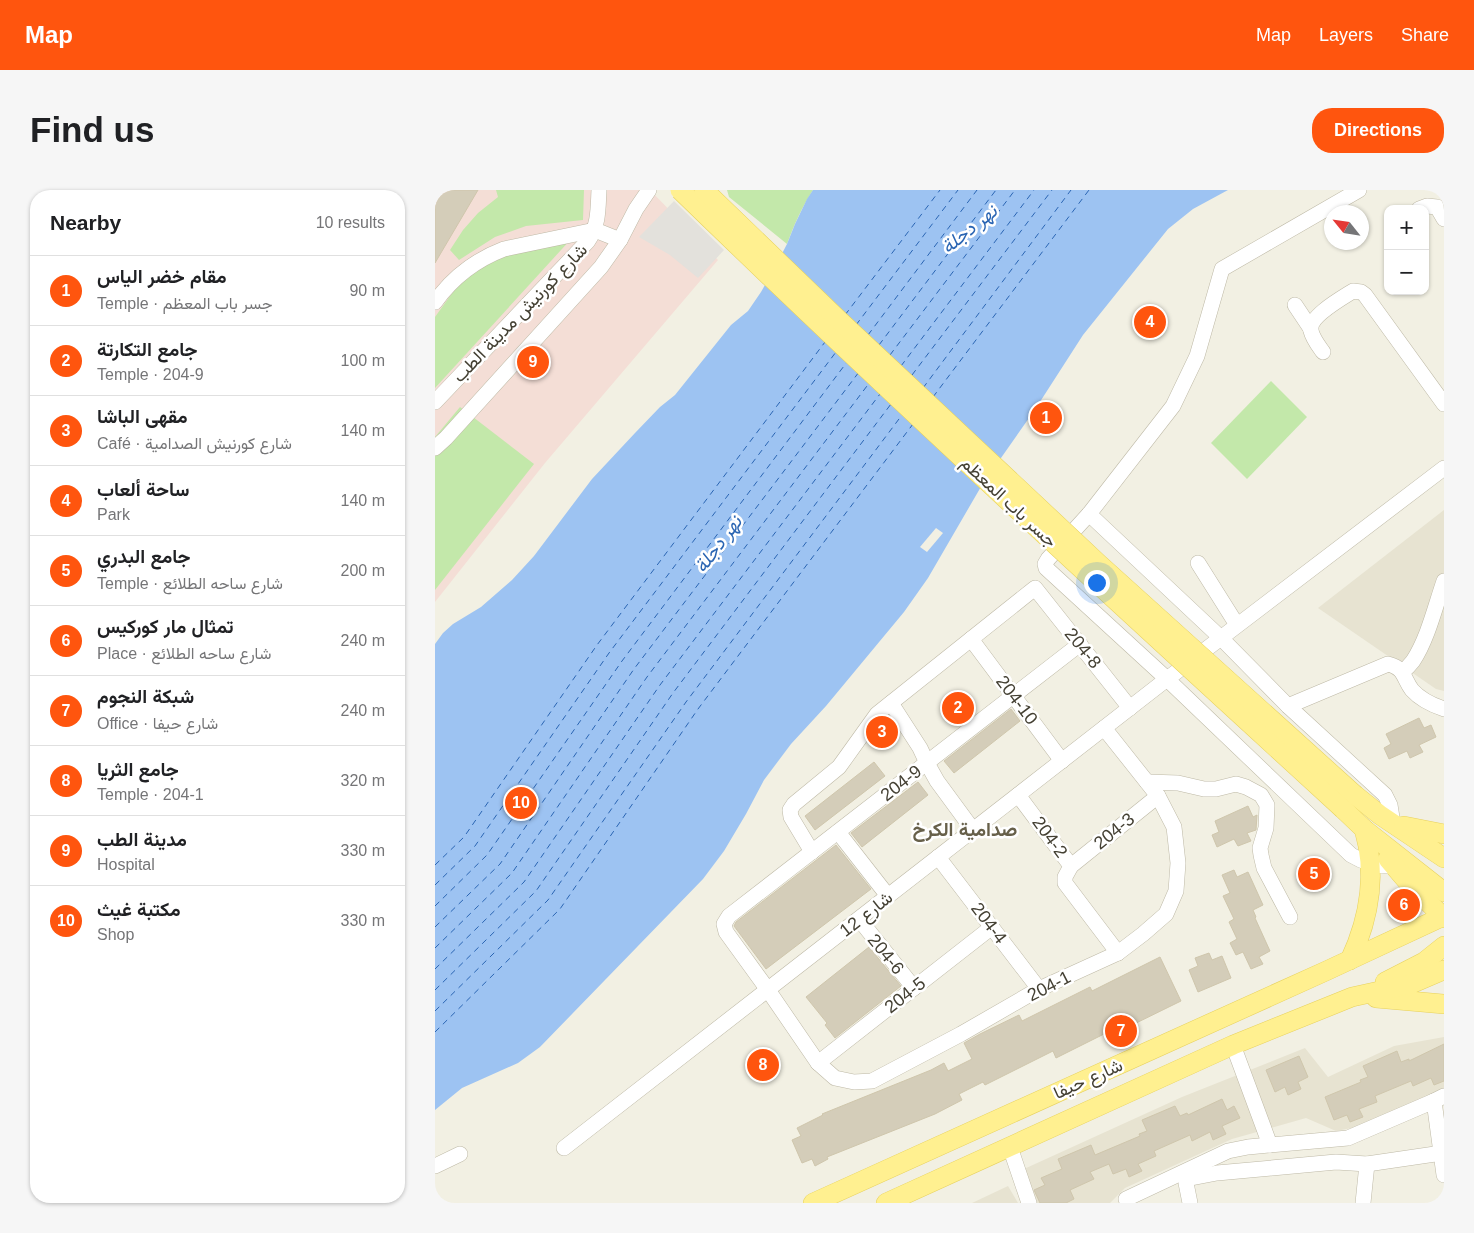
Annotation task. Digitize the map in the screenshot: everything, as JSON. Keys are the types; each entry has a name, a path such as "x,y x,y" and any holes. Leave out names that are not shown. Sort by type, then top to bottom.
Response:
{"main road":[{"name":"جسر باب المعظم","path":"680,190 837,341 1165,647 1349,802"},
{"name":"جسر باب المعظم","path":"704,190 847,328 1349,802"},
{"path":"1349,802 1393,824 1444,858"},
{"path":"1349,802 1364,829 1369,845 1370,864 1370,892 1367,915 1350,960"},
{"path":"1393,824 1444,834"},
{"path":"1364,829 1401,865 1444,918"},
{"path":"1401,865 1444,892"},
{"name":"شارع حيفا","path":"813,1203 1420,927 1444,918"},
{"path":"1352,997 1410,970 1424,962 1444,946"},
{"name":"شارع حيفا","path":"887,1203 1233,1045 1352,997 1411,984 1444,970"},
{"path":"1352,997 1444,1004"}],"street":[{"name":"شارع كورنيش مدينة الطب","path":"435,402 589,241 597,221 599,190"},
{"name":"شارع كورنيش مدينة الطب","path":"435,448 447,438 601,267 620,240 636,209 649,190"},
{"path":"1359,190 1222,269 1197,356 1173,406 1089,514 1045,564 1046,568 1167,679 1351,855 1370,864 1401,865"},
{"path":"1429,206 1437,207 1444,219"},
{"path":"435,302 458,275 480,259 504,249 595,230 620,240"},
{"path":"1311,329 1312,322 1339,300 1353,291 1361,292 1444,404"},
{"path":"1295,305 1323,352"},
{"name":"شارع 12","path":"564,1148 1062,760 1444,468"},
{"path":"1089,514 1221,638 1288,706 1385,795 1390,805 1393,824"},
{"path":"1198,564 1237,625"},
{"path":"1402,672 1412,663 1418,652 1430,624 1444,581"},
{"name":"204-8","path":"971,639 1035,588 1130,708"},
{"path":"812,852 791,817 790,810 794,804 839,767 877,714 971,639"},
{"name":"204-10","path":"971,639 1062,760"},
{"name":"204-9","path":"724,924 729,916 1080,644"},
{"path":"1288,706 1388,664 1396,666 1402,672 1411,689 1423,700 1444,709"},
{"path":"891,703 920,748 937,781 973,830"},
{"name":"204-1","path":"724,924 726,932 818,1063 835,1078 854,1082 872,1081 961,1034 1039,989 1118,953 1166,914 1176,891 1178,863 1174,827 1158,796 1104,728"},
{"path":"1147,782 1177,783 1204,789 1236,784 1261,795 1267,805 1266,828 1260,848 1264,868 1290,917"},
{"name":"204-2","path":"1019,795 1071,866 1065,877 1065,883 1118,953"},
{"name":"204-3","path":"1071,866 1158,796"},
{"path":"838,832 888,896"},
{"name":"204-4","path":"938,857 1039,989"},
{"name":"204-6","path":"859,919 914,988"},
{"name":"204-5","path":"818,1063 992,927"},
{"path":"1233,1045 1270,1145"},
{"path":"1126,1199 1229,1151 1248,1147 1348,1138 1439,1098 1444,1175"},
{"path":"1010,1147 1029,1203"},
{"path":"1190,1203 1186,1183 1191,1178 1217,1173 1309,1164 1336,1162 1367,1164 1442,1153"},
{"path":"435,1166 460,1154"},
{"path":"1363,1203 1367,1164"}],"shaded area":[{"path":"435,190 650,190 718,260 545,463 435,602"},
{"path":"674,201 724,250 698,278 670,255 639,237"},
{"path":"1444,510 1444,691 1436,689 1318,608"},
{"path":"1444,1037 1444,1089 1357,1127 1336,1131 1306,1118 1232,1139 1125,1188 1110,1203 1035,1203 1024,1169 1182,1097 1305,1048 1328,1077 1394,1046"},
{"path":"1008,1186 1018,1203 972,1203"}],"green space":[{"path":"496,190 584,190 583,220 526,226 495,237 459,260 450,250 463,230 478,213 498,197"},
{"path":"727,190 813,190 805,203 787,244 729,197"},
{"path":"572,238 435,388 435,317 463,278 509,250"},
{"path":"1271,381 1307,417 1247,479 1211,443"},
{"path":"460,407 534,464 435,590 435,437"}],"water":[{"name":"نهر دجلة","path":"813,190 1228,190 1193,209 1168,229 1083,335 1036,408 982,485 928,578 904,612 826,706 791,744 764,780 724,851 703,879 540,1047 518,1063 462,1088 435,1110 435,644 453,624 481,607 512,580 534,556 592,479 660,407 675,395 731,325 748,311 774,269"}],"pier":[{"path":"936,528 943,533 927,552 920,547"}],"building":[{"path":"435,190 478,190 435,263"},
{"path":"1011,709 1020,721 954,773 944,761"},
{"path":"1419,718 1424,728 1431,725 1436,737 1419,745 1423,752 1410,758 1407,751 1389,759 1384,748 1391,744 1386,734"},
{"path":"874,762 885,776 815,830 805,816"},
{"path":"918,782 928,795 862,847 851,833"},
{"path":"1248,806 1253,817 1257,815 1256,830 1247,833 1251,841 1238,846 1234,839 1217,847 1212,835 1219,832 1215,821"},
{"path":"836,845 871,889 766,969 734,926 736,922"},
{"path":"1234,870 1237,877 1248,872 1263,905 1253,910 1270,951 1259,957 1263,964 1251,969 1243,952 1236,955 1230,943 1237,939 1229,922 1234,919 1223,896 1230,893 1222,875"},
{"path":"869,947 901,986 835,1038 825,1025 827,1023 806,997"},
{"path":"1209,953 1212,960 1222,956 1231,978 1198,992 1189,970 1198,966 1195,958"},
{"path":"1160,957 1181,1001 1126,1028 1124,1024 1056,1058 1053,1051 985,1085 983,1082 959,1094 962,1100 935,1114 827,1157 828,1159 815,1166 812,1159 802,1163 792,1140 801,1136 797,1128 822,1114 944,1063 948,1071 972,1059 964,1043 980,1034 1019,1015 1022,1021 1090,987 1092,991"},
{"path":"1444,1044 1444,1081 1434,1085 1431,1078 1413,1086 1411,1081 1375,1096 1377,1102 1359,1109 1363,1117 1350,1122 1347,1115 1334,1120 1325,1097 1361,1082 1360,1080 1368,1077 1363,1066 1397,1051 1401,1062 1409,1059 1409,1061"},
{"path":"1299,1056 1308,1077 1298,1082 1301,1089 1288,1095 1285,1087 1275,1092 1266,1070"},
{"path":"1222,1099 1227,1110 1234,1106 1240,1118 1222,1126 1226,1134 1213,1140 1210,1132 1192,1141 1190,1135 1154,1151 1156,1156 1138,1164 1142,1171 1129,1177 1126,1169 1113,1174 1109,1164 1090,1172 1094,1179 1070,1190 1074,1199 1066,1203 1040,1203 1034,1190 1045,1185 1041,1178 1062,1169 1058,1159 1091,1145 1095,1155 1140,1136 1139,1134 1147,1131 1142,1120 1175,1106 1180,1116 1187,1113 1188,1115"}],"ferry route":[{"path":"845,315 940,190"},
{"path":"856,325 958,190"},
{"path":"868,335 977,190"},
{"path":"879,345 996,190"},
{"path":"890,355 1015,190"},
{"path":"901,366 1034,190"},
{"path":"912,375 1052,190"},
{"path":"923,388 1071,190"},
{"path":"933,397 1089,190"},
{"path":"435,865 464,837 597,645 825,342"},
{"path":"435,885 475,846 609,653 836,352"},
{"path":"435,906 487,855 622,661 847,362"},
{"path":"435,927 500,864 634,669 859,372"},
{"path":"435,948 512,873 647,677 870,382"},
{"path":"435,969 524,882 660,685 880,394"},
{"path":"435,990 536,891 673,693 891,404"},
{"path":"435,1011 548,900 686,702 902,415"},
{"path":"435,1032 560,909 698,709 913,424"}],"place":[{"name":"ساحة ألعاب","path":"1150,322"},
{"name":"مدينة الطب","path":"533,362"},
{"name":"مقام خضر الياس","path":"1046,418"},
{"name":"جامع التكارتة","path":"958,708"},
{"name":"مقهى الباشا","path":"882,732"},
{"name":"مكتبة غيث","path":"521,803"},
{"name":"جامع البدري","path":"1314,874"},
{"name":"تمثال مار كوركيس","path":"1404,905"},
{"name":"شبكة النجوم","path":"1121,1031"},
{"name":"جامع الثريا","path":"763,1065"}],"district":[{"name":"صدامية الكرخ","path":"965,829"}]}
